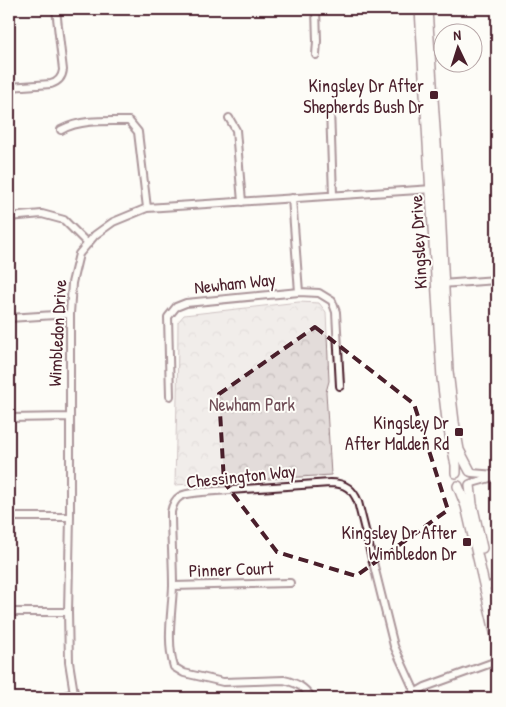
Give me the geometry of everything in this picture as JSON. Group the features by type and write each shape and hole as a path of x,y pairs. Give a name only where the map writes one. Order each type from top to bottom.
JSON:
{"main road":[{"name":"Kingsley Drive","path":"420,9 436,189"},
{"name":"Kingsley Drive","path":"427,9 440,284 442,378 456,474"},
{"name":"Kingsley Drive","path":"440,284 454,422 459,450 471,478 472,507 497,614"},
{"path":"464,469 471,478 463,488 455,482 456,474 464,469"},
{"name":"Kingsley Drive","path":"458,486 491,585 497,640"}],"street":[{"path":"9,87 51,84 61,77 62,62 56,9"},
{"path":"316,9 316,55"},
{"path":"330,109 333,195"},
{"path":"229,118 236,130 242,202"},
{"path":"61,130 66,127 98,121 129,121 138,132 147,208"},
{"name":"Wimbledon Drive","path":"76,696 69,662 69,417 70,314 72,283 79,254 95,235 113,222 147,208 436,189"},
{"name":"Newham Way","path":"292,198 299,292"},
{"path":"9,218 42,214 64,220 88,244"},
{"path":"440,284 497,280"},
{"name":"Newham Way","path":"170,396 168,317 176,307 186,303 299,292 319,293 332,301 336,312 340,386"},
{"path":"9,318 70,314"},
{"path":"9,418 69,417"},
{"path":"471,478 497,476"},
{"name":"Chessington Way","path":"312,698 303,687 293,682 284,680 243,683 223,682 184,673 174,667 171,634 173,586 171,512 175,500 181,496 202,492 330,483 341,484 352,490 358,502 394,646 416,692"},
{"path":"9,517 70,517"},
{"name":"Pinner Court","path":"173,586 290,583"},
{"path":"9,612 68,612"},
{"path":"406,698 463,672 497,661"},
{"path":"57,698 76,696"}],"highlighted area":[{"path":"315,327 414,404 448,510 356,576 277,552 224,482 219,394"}],"green space":[{"name":"Newham Park","path":"299,302 319,303 326,312 329,381 326,392 331,475 175,485 178,322 184,315"}],"place":[{"name":"Kingsley Dr After Shepherds Bush Dr","path":"434,95"},
{"name":"Kingsley Dr After Malden Rd","path":"459,432"},
{"name":"Kingsley Dr After Wimbledon Dr","path":"467,542"}]}
